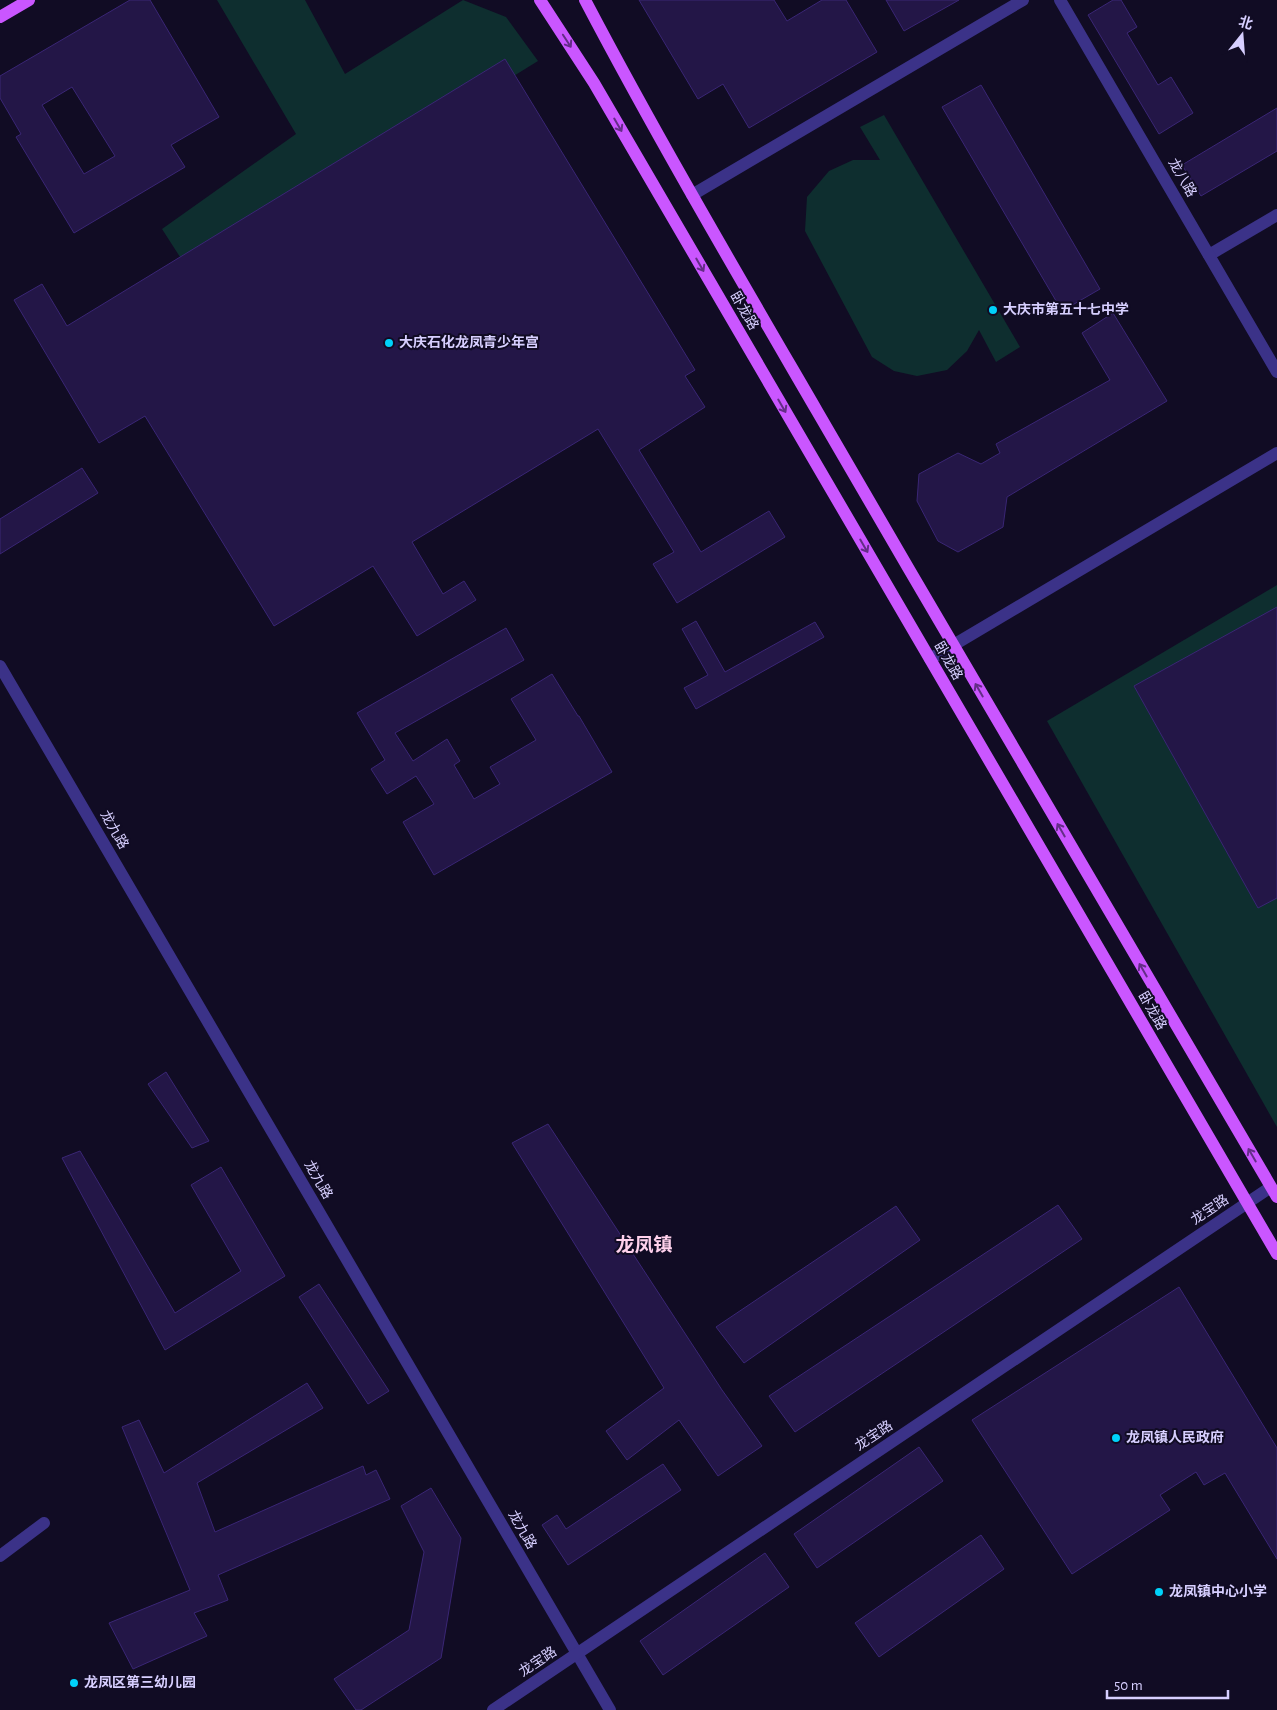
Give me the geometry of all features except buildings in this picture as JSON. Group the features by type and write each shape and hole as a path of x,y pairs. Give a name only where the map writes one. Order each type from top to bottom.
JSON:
{"main road":[{"path":"0,17 29,0"},
{"name":"卧龙路","path":"540,0 594,83 1277,1254"},
{"name":"卧龙路","path":"585,0 618,64 692,195 953,646 1274,1192"}],"street":[{"path":"692,195 1024,0"},
{"name":"龙八路","path":"1060,0 1277,372"},
{"path":"1209,255 1277,215"},
{"path":"930,659 1277,453"},
{"name":"龙九路","path":"0,666 610,1710"},
{"name":"龙宝路","path":"493,1710 1247,1203 1274,1192"},
{"path":"0,1556 44,1523"}],"green space":[{"path":"217,0 305,0 345,74 463,0 506,17 538,61 191,274 162,229 296,134"},
{"path":"884,115 1020,347 996,362 979,330 967,351 947,370 917,376 894,371 872,357 805,231 807,197 829,171 853,160 880,160 860,127"},
{"path":"1277,585 1277,1127 1047,721"}],"place":[{"name":"大庆市第五十七中学","path":"993,310"},
{"name":"大庆石化龙凤青少年宫","path":"389,343"},
{"name":"龙凤镇人民政府","path":"1116,1438"},
{"name":"龙凤镇中心小学","path":"1159,1592"},
{"name":"龙凤区第三幼儿园","path":"74,1683"}],"district":[{"name":"龙凤镇","path":"644,1245"}]}
